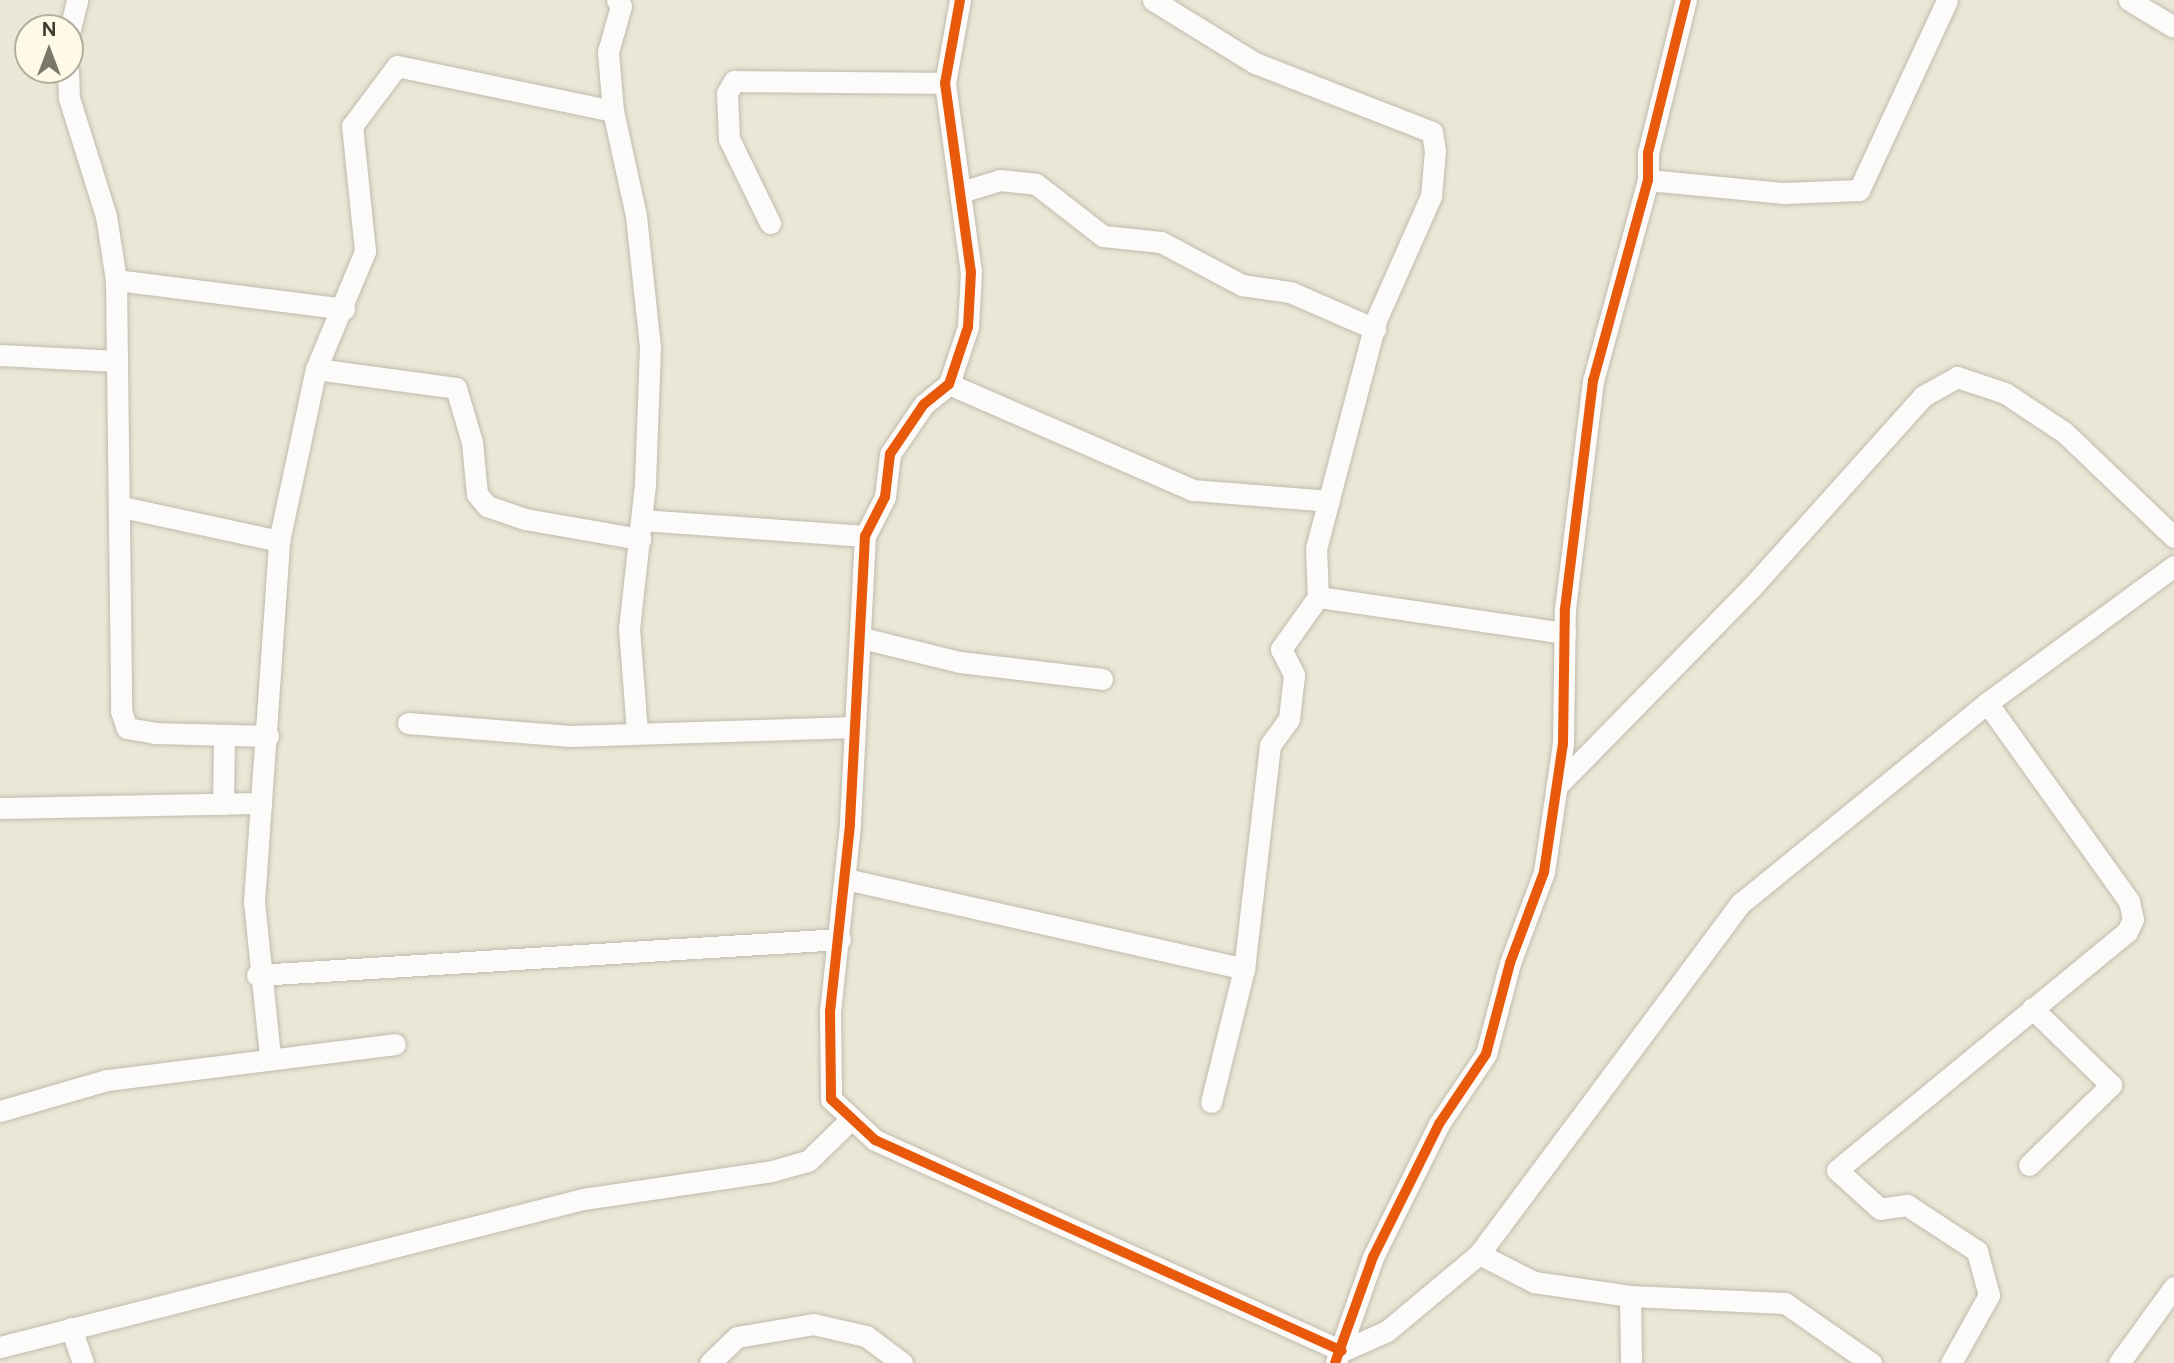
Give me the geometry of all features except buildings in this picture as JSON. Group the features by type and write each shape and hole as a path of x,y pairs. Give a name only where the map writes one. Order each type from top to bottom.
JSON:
{"street":[{"path":"617,0 621,6 608,52 613,111 636,216 650,347 641,529 629,628 637,733"},
{"path":"960,0 945,83 971,272 968,327 949,384 924,404 890,454 885,497 865,536 862,638 846,879 829,1074 831,1099 849,1121 875,1140 1339,1357"},
{"path":"1153,0 1255,63 1432,132 1431,196 1375,329 1316,548 1318,597 1281,649 1294,675 1289,719 1270,745 1244,969 1211,1102"},
{"path":"1339,1357 1373,1257 1439,1124 1486,1054 1544,872 1557,786 1565,633 1593,381 1648,180 1648,153 1686,0"},
{"path":"1648,180 1784,193 1859,190 1947,0"},
{"path":"2129,0 2174,27"},
{"path":"270,1056 257,975 255,839 268,736 279,541 316,369 344,309 365,251 352,126 397,66 613,111"},
{"path":"770,223 729,139 726,93 734,81 945,83"},
{"path":"68,84 69,98 106,215 116,280 115,361 122,507 127,728 224,740 268,736"},
{"path":"961,192 1000,180 1035,184 1104,236 1161,242 1242,285 1290,292 1375,329"},
{"path":"116,280 344,309"},
{"path":"0,355 115,361"},
{"path":"316,369 456,388 472,442 475,487 487,506 641,529 865,536"},
{"path":"1557,786 1751,588 1923,396 1957,377 2005,393 2064,432 2174,537"},
{"path":"949,384 1193,489 1329,501"},
{"path":"122,507 279,541"},
{"path":"1339,1357 1387,1331 1479,1254 1741,903 1987,703 2173,570"},
{"path":"1318,597 1565,633"},
{"path":"862,638 961,662 1102,680"},
{"path":"1951,1363 1989,1295 1977,1251 1907,1205 1880,1209 1837,1170 2127,932 2133,919 2129,901 1987,703"},
{"path":"408,723 570,736 855,727"},
{"path":"223,804 224,740"},
{"path":"0,808 261,803"},
{"path":"846,879 1244,969"},
{"path":"257,975 840,939"},
{"path":"2029,1165 2111,1085 2032,1008"},
{"path":"0,1111 107,1080 270,1056 395,1044"},
{"path":"0,1347 583,1199 784,1168 808,1161 849,1121"},
{"path":"1479,1254 1534,1282 1630,1296 1785,1303 1871,1363"},
{"path":"2119,1363 2174,1286"},
{"path":"1630,1296 1632,1363"},
{"path":"710,1363 737,1337 813,1324 866,1336 902,1363"},
{"path":"71,1328 83,1363"}],"cycle path":[{"path":"960,0 945,83 971,272 968,327 949,384 924,404 890,454 885,497 865,536 850,825 830,1011 831,1099 875,1140 1342,1351"},
{"path":"1335,1363 1373,1257 1439,1124 1486,1054 1510,963 1544,872 1563,744 1565,609 1593,381 1648,180 1648,153 1686,0"}]}
